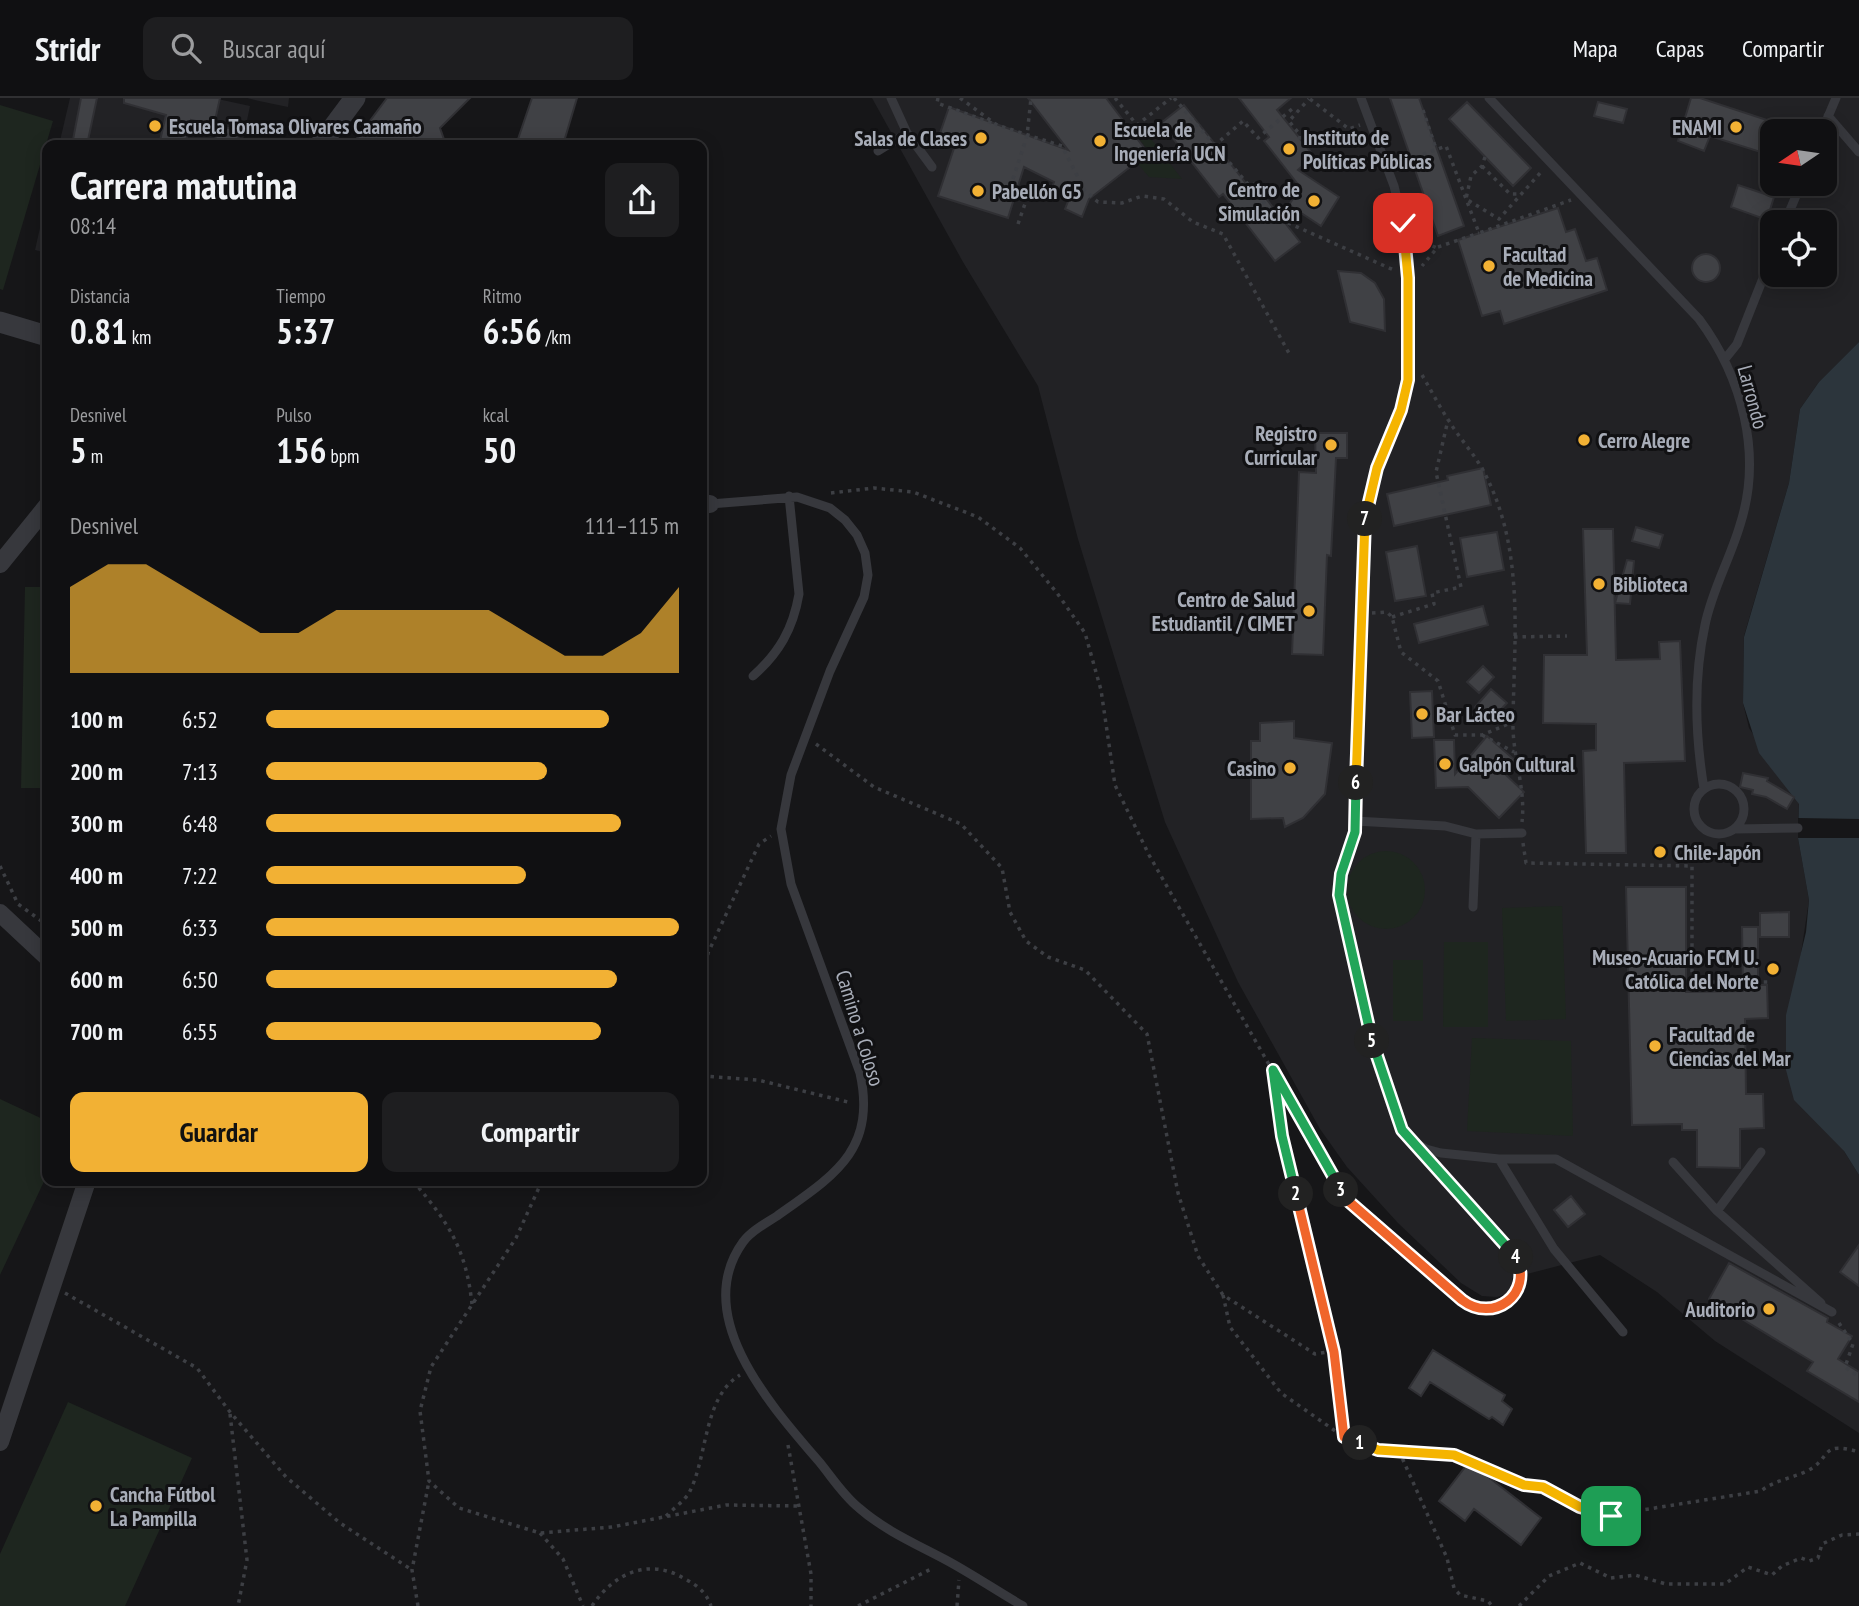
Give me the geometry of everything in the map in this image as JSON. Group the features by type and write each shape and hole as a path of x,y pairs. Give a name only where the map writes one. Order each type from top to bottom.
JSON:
{"street":[{"path":"324,140 355,98"},
{"path":"0,322 42,335"},
{"path":"0,564 42,512"},
{"path":"0,913 42,952"},
{"path":"0,1442 85,1186"}],"lane":[{"path":"891,98 908,133 932,167"},
{"path":"1361,98 1388,168 1403,223 1408,278 1409,350 1406,394 1377,468 1368,502 1360,614 1355,821 1353,844 1341,874 1340,905 1373,1042 1397,1121 1419,1146 1433,1152 1499,1159 1556,1159 1605,1189 1832,1312"},
{"name":"Larrondo","path":"1489,98 1699,319 1725,359 1745,419 1749,461 1741,523 1712,599 1701,650 1696,704 1704,789"},
{"path":"1827,119 1836,98"},
{"path":"1828,116 1859,152"},
{"path":"878,151 908,133"},
{"path":"1725,359 1737,344 1760,286"},
{"path":"753,676 779,649 796,609 799,594 793,496"},
{"name":"Camino a Coloso","path":"707,504 793,496 830,508 858,535 868,563 864,597 786,792 781,829 791,884 860,1073 865,1106 859,1136 840,1169 746,1238 733,1261 727,1286 727,1316 735,1344 786,1426 859,1509 1023,1606"},
{"path":"1735,829 1741,822 1744,809 1737,792 1721,784 1704,789 1694,807 1700,826 1716,835 1735,829 1798,828"},
{"path":"1355,821 1445,826 1475,834 1522,833"},
{"path":"1474,907 1475,834"},
{"path":"1717,1211 1761,1152"},
{"path":"1499,1159 1554,1249 1623,1332"},
{"path":"1673,1162 1717,1211 1832,1312"}],"path":[{"path":"938,98 937,103 1062,146 1073,162 1085,191 1098,202 1122,203 1142,196 1164,199 1193,222 1223,234 1290,355"},
{"path":"960,98 997,125"},
{"path":"1018,224 1028,195 1010,188 1027,136 1031,98"},
{"path":"1115,98 1137,125 1172,98 1277,218 1408,278"},
{"path":"1298,137 1304,140 1289,121 1310,98 1349,129 1370,121"},
{"path":"1214,146 1243,121 1258,138 1292,109 1295,113"},
{"path":"1423,110 1436,149"},
{"path":"1388,168 1446,146 1479,233"},
{"path":"1466,199 1471,176 1482,166 1485,157"},
{"path":"1482,166 1510,194 1519,194"},
{"path":"1490,229 1546,167"},
{"path":"1437,247 1582,197"},
{"path":"1466,199 1499,219"},
{"path":"1409,350 1448,420 1485,474 1509,543 1516,577 1514,752 1518,760 1524,802 1522,833 1526,863 1692,866 1692,982 1769,982"},
{"path":"1392,617 1434,604 1432,593 1461,587 1436,472 1448,420"},
{"path":"793,496 874,488 913,492 978,517 1020,548 1085,633 1101,690 1115,785 1150,855 1346,1199 1469,1305 1485,1310 1502,1306 1519,1286 1521,1268 1518,1259 1419,1146"},
{"path":"1360,614 1387,612 1392,617 1401,652 1438,681 1455,735 1482,735 1513,722"},
{"path":"1514,637 1567,636"},
{"path":"1482,735 1514,752"},
{"path":"806,737 874,787 961,824 1002,868 1010,912 1026,941 1048,957 1085,970 1147,1034 1178,1194 1198,1256 1223,1295 1230,1327 1281,1393 1344,1437 1378,1450 1454,1455 1524,1485 1543,1487 1580,1507 1611,1516 1760,1491 1773,1481 1809,1470 1826,1451 1843,1447 1859,1452"},
{"path":"707,960 759,844 781,829"},
{"path":"0,866 18,904 42,921"},
{"path":"1273,1070 1282,1136 1334,1352 1344,1437"},
{"path":"707,1076 758,1080 865,1106"},
{"path":"417,1186 457,1241 465,1257 472,1307"},
{"path":"418,1606 412,1570 429,1481 420,1411 431,1367 516,1238 539,1186"},
{"path":"51,1285 197,1368 286,1478 340,1523 412,1570"},
{"path":"1223,1295 1315,1354 1334,1352"},
{"path":"1832,1312 1853,1344 1845,1367 1859,1377"},
{"path":"665,1517 689,1494 716,1407 728,1382 751,1369"},
{"path":"230,1412 247,1560 238,1606"},
{"path":"786,1426 811,1574 811,1606"},
{"path":"1399,1451 1447,1558 1454,1588 1460,1595 1478,1598 1492,1606"},
{"path":"429,1481 459,1508 540,1533 612,1527 726,1505 798,1506"},
{"path":"540,1533 563,1559 583,1606"},
{"path":"1519,1606 1549,1576 1580,1563 1611,1578 1634,1575 1666,1584 1725,1584 1748,1567 1772,1575 1782,1566 1801,1558 1810,1561 1818,1558 1822,1544 1842,1535 1859,1534"},
{"path":"858,1606 948,1561"},
{"path":"592,1606 604,1589 625,1574 657,1567 675,1572 695,1584 706,1594 711,1606"},
{"path":"957,1606 960,1569"}],"shaded area":[{"name":"Escuela Tomasa Olivares Caamaño","path":"70,98 213,98 250,106 243,140 60,140"},
{"path":"247,98 289,98 288,107"},
{"path":"872,98 1859,98 1859,342 1819,382 1800,409 1789,483 1744,636 1743,703 1749,728 1799,803 1798,838 1809,900 1799,967 1844,1151 1859,1175 1859,1433 1715,1341 1657,1292 1600,1255 1512,1278 1512,1290 1506,1294 1497,1297 1482,1296 1461,1283 1398,1223 1347,1167 1320,1129 1238,982 1165,822 1078,539 1038,386 963,262"},
{"path":"0,105 53,121 47,140 42,140 42,158 3,290 0,289"},
{"path":"1145,127 1150,133 1148,135 1182,179 1149,177 1138,164 1151,154 1136,135"},
{"path":"42,219 42,252 35,250"},
{"path":"1859,342 1859,1175 1844,1151 1794,1100 1786,1070 1786,1015 1806,932 1809,900 1798,838 1799,804 1759,753 1743,703 1744,637 1789,483 1800,409 1819,382"},
{"path":"25,587 42,587 42,788 21,788"},
{"path":"1386,851 1401,854 1413,863 1422,875 1425,890 1422,905 1413,917 1401,926 1386,929 1371,926 1359,917 1350,905 1347,890 1350,875 1359,863 1371,854"},
{"path":"1562,906 1566,1019 1506,1021 1502,908"},
{"path":"1444,942 1488,942 1488,1027 1443,1027"},
{"path":"1393,960 1423,960 1423,1021 1393,1021"},
{"path":"1472,1038 1571,1041 1573,1136 1467,1131"},
{"path":"0,1099 42,1119 42,1186 0,1275"},
{"name":"Cancha Fútbol La Pampilla","path":"68,1402 192,1458 125,1606 0,1606 0,1554"}],"pier":[{"path":"1798,818 1859,819 1859,838 1798,838"}],"building":[{"path":"81,98 97,98 88,140 73,140"},
{"path":"124,98 220,98 214,125 191,120 186,140 160,140 166,115 124,103"},
{"path":"387,98 470,98 440,128 444,140 356,140"},
{"path":"532,98 577,98 564,140 518,140"},
{"path":"1028,98 1106,98 1148,153 1089,199 1082,217 1065,209 1069,199 1051,190 1054,182 1024,167 1008,218 938,196 954,148 937,142 949,107 1068,150"},
{"path":"1239,98 1291,98 1277,110 1314,156 1298,170 1339,197 1321,226 1289,205 1300,187 1264,141 1269,137"},
{"path":"1390,98 1419,98 1464,226 1438,236"},
{"name":"ENAMI","path":"1691,98 1700,98 1764,119 1760,119 1760,152 1710,136 1704,151 1678,141"},
{"path":"1467,102 1531,168 1513,186 1449,119"},
{"path":"1598,102 1627,109 1623,123 1594,116"},
{"path":"1184,105 1249,187 1254,183 1300,242 1275,261 1223,194 1219,197 1161,123"},
{"path":"218,126 240,130 238,140 215,140"},
{"path":"1738,185 1760,192 1760,196 1774,197 1770,210 1760,210 1760,217 1731,207"},
{"name":"Facultad de Medicina","path":"1558,208 1566,232 1575,229 1586,261 1597,258 1607,290 1504,324 1500,311 1482,316 1458,240"},
{"path":"1706,254 1716,258 1720,268 1716,278 1706,282 1696,278 1692,268 1696,258"},
{"path":"1338,271 1361,273 1375,283 1384,299 1385,331 1350,322"},
{"path":"1315,433 1347,433 1347,458 1336,458 1331,556 1327,555 1323,655 1292,654 1299,472 1316,473"},
{"path":"1483,468 1491,505 1394,526 1387,494 1448,480 1447,476"},
{"path":"1636,527 1663,535 1659,548 1632,541"},
{"path":"1583,529 1613,529 1616,660 1660,659 1659,642 1680,641 1685,761 1624,763 1626,853 1586,853 1583,751 1596,750 1596,724 1543,723 1544,655 1587,655"},
{"path":"1497,532 1504,570 1467,577 1460,538"},
{"path":"1417,546 1426,596 1395,601 1386,552"},
{"path":"1627,560 1634,561 1630,604 1615,603"},
{"path":"1483,606 1488,625 1419,643 1414,624"},
{"path":"1483,666 1494,677 1479,693 1467,682"},
{"path":"1491,689 1507,703 1490,721 1475,707"},
{"name":"Bar Lácteo","path":"1432,691 1434,737 1412,738 1410,692"},
{"name":"Casino","path":"1294,721 1294,738 1332,743 1325,794 1303,818 1285,827 1283,818 1251,819 1251,741 1260,741 1260,723"},
{"path":"1487,736 1517,762 1506,775 1524,792 1499,818 1468,787 1436,788 1434,740 1454,740 1455,774"},
{"path":"1743,773 1768,778 1767,781 1794,797 1787,809 1766,797 1752,794 1753,790 1740,787"},
{"path":"1626,887 1686,887 1686,992 1743,991 1742,927 1758,927 1758,985 1767,985 1768,1018 1745,1019 1746,1094 1763,1094 1764,1128 1740,1129 1740,1168 1697,1167 1697,1130 1682,1130 1682,1124 1632,1125"},
{"path":"1789,912 1789,937 1760,937 1760,913"},
{"path":"1571,1196 1585,1214 1568,1227 1554,1210"},
{"path":"1859,1245 1859,1286 1840,1272"},
{"name":"Auditorio","path":"1729,1263 1828,1318 1827,1322 1852,1336 1838,1359 1859,1372 1859,1402 1807,1371 1813,1362 1709,1299"},
{"path":"1433,1350 1505,1395 1502,1401 1512,1409 1503,1425 1430,1382 1421,1396 1409,1388"},
{"path":"1469,1462 1541,1518 1521,1545 1474,1509 1465,1521 1439,1501"}],"place":[{"name":"Escuela Tomasa Olivares Caamaño","path":"155,126"},
{"name":"ENAMI","path":"1736,127"},
{"name":"Salas de Clases","path":"981,138"},
{"name":"Escuela de Ingeniería UCN","path":"1100,141"},
{"name":"Instituto de Políticas Públicas","path":"1289,149"},
{"name":"Pabellón G5","path":"978,191"},
{"name":"Centro de Simulación","path":"1314,201"},
{"name":"Facultad de Medicina","path":"1489,266"},
{"name":"Cerro Alegre","path":"1584,440"},
{"name":"Registro Curricular","path":"1331,445"},
{"name":"Biblioteca","path":"1599,584"},
{"name":"Centro de Salud Estudiantil / CIMET","path":"1309,611"},
{"name":"Bar Lácteo","path":"1422,714"},
{"name":"Galpón Cultural","path":"1445,764"},
{"name":"Casino","path":"1290,768"},
{"name":"Chile-Japón","path":"1660,852"},
{"name":"Museo-Acuario FCM U. Católica del Norte","path":"1773,969"},
{"name":"Facultad de Ciencias del Mar","path":"1655,1046"},
{"name":"Auditorio","path":"1769,1309"},
{"name":"Cancha Fútbol La Pampilla","path":"96,1506"}],"route":[{"path":"1403,223 1408,278 1408,380 1401,410 1377,468 1364,522 1355,832 1341,874 1340,905 1373,1042 1397,1121 1402,1130 1518,1259 1521,1277 1515,1294 1502,1306 1494,1309 1477,1309 1469,1305 1346,1199 1273,1070 1282,1136 1334,1352 1344,1437 1378,1450 1454,1455 1524,1485 1543,1487 1580,1507 1611,1516"}]}
